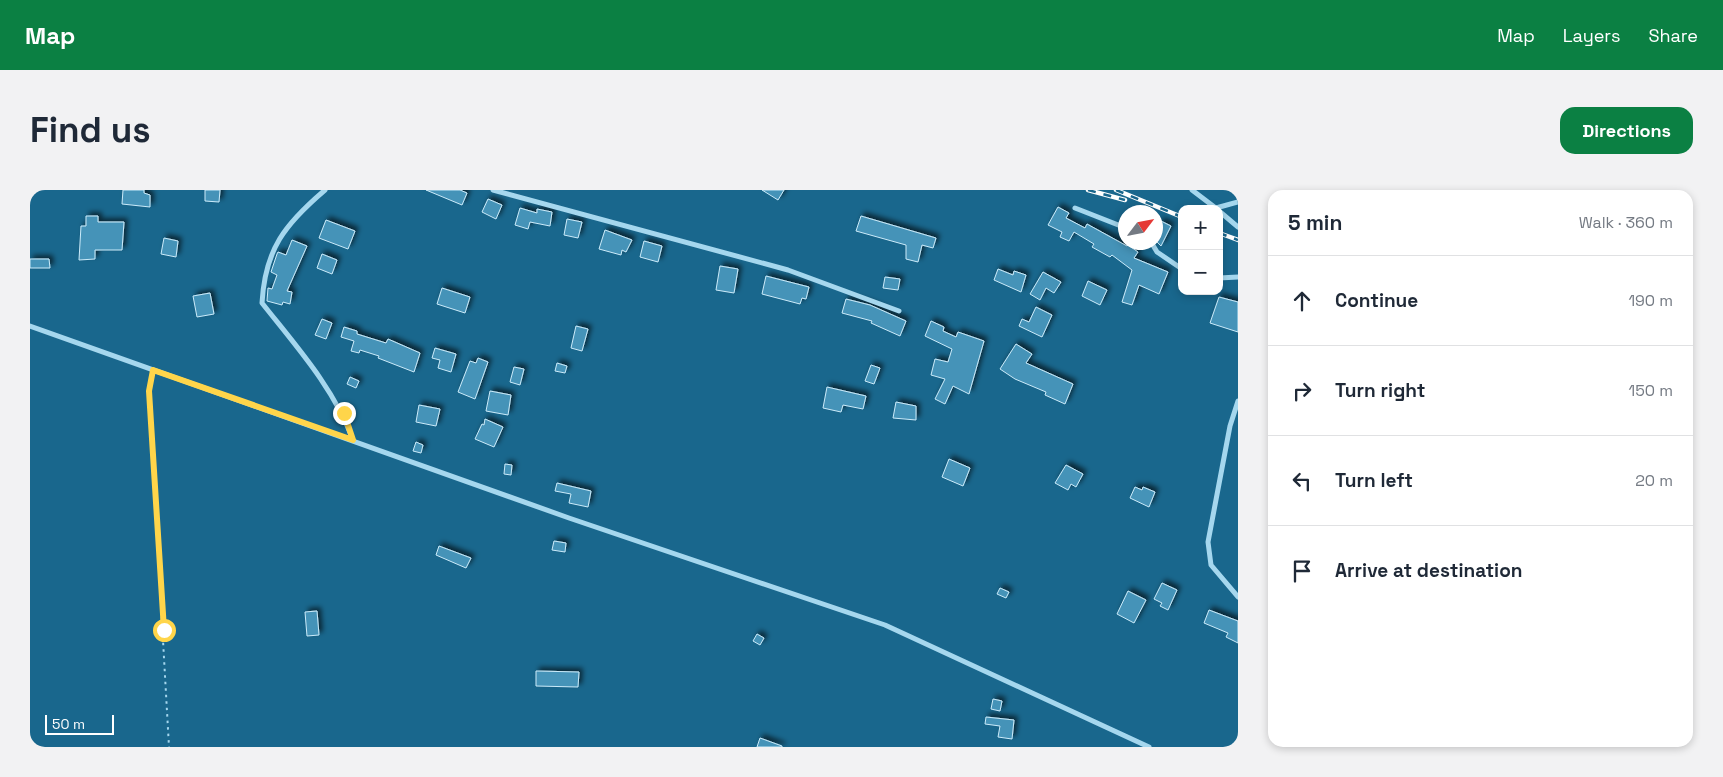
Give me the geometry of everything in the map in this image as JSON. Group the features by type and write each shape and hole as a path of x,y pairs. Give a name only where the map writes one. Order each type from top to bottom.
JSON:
{"street":[{"path":"324,190 297,214 277,242 264,276 262,303 333,395 344,413 353,440"},
{"path":"493,190 788,270 899,311"},
{"path":"1192,190 1213,205"},
{"path":"1223,207 1238,202"},
{"path":"1075,208 1118,225"},
{"path":"1223,214 1238,227"},
{"path":"1156,250 1178,266"},
{"path":"1223,278 1238,277"},
{"path":"30,326 579,522 885,625 1149,747"},
{"path":"1238,401 1230,426 1208,542 1211,565 1238,597"}],"path":[{"path":"153,370 149,391 169,747"}],"building":[{"path":"123,190 144,190 144,193 150,195 150,207 122,204"},
{"path":"205,190 220,190 219,202 205,201"},
{"path":"426,190 460,190 467,193 462,205"},
{"path":"762,190 784,190 778,200"},
{"path":"488,199 502,205 496,219 482,212"},
{"path":"1058,207 1069,213 1066,218 1085,228 1087,224 1118,241 1118,250 1135,250 1138,252 1134,258 1168,272 1159,294 1139,285 1132,305 1122,302 1132,270 1112,255 1110,257 1092,247 1094,244 1074,232 1069,241 1060,237 1062,232 1048,225"},
{"path":"520,208 537,213 537,209 552,212 550,226 530,222 528,229 515,225"},
{"path":"86,216 98,216 98,222 124,222 122,250 95,250 95,259 79,260 81,226 86,226"},
{"path":"861,216 936,238 933,248 922,245 918,262 906,259 906,245 856,231"},
{"path":"567,219 582,222 578,238 564,235"},
{"path":"326,220 355,231 348,249 319,238"},
{"path":"1163,222 1171,226 1163,242"},
{"path":"605,230 632,240 626,252 622,250 621,255 599,249"},
{"path":"164,238 178,241 176,257 161,254"},
{"path":"292,240 307,246 287,291 292,292 290,304 283,302 282,305 267,301 268,288 272,289 277,275 271,272 277,254 278,252 286,255"},
{"path":"644,241 662,246 658,262 640,257"},
{"path":"322,254 337,260 332,274 317,268"},
{"path":"30,259 49,259 50,268 30,268"},
{"path":"720,266 738,269 734,293 716,290"},
{"path":"998,269 1013,275 1014,271 1026,275 1021,292 994,280"},
{"path":"1043,272 1061,282 1054,293 1046,288 1040,300 1030,294"},
{"path":"766,276 809,287 806,299 802,298 800,304 762,294"},
{"path":"885,277 900,279 898,290 883,288"},
{"path":"1088,281 1107,290 1100,305 1082,296"},
{"path":"442,288 470,297 465,313 437,304"},
{"path":"210,293 214,314 197,317 193,296"},
{"path":"1219,297 1238,302 1238,332 1210,323"},
{"path":"846,299 870,305 906,321 900,336 871,323 872,321 842,313"},
{"path":"1036,307 1052,315 1042,337 1019,326 1022,319 1029,322"},
{"path":"322,319 332,323 326,339 315,335"},
{"path":"931,321 944,327 943,331 956,337 958,332 984,341 969,394 953,386 945,404 935,399 945,379 931,375 935,359 948,362 952,349 925,336"},
{"path":"576,326 588,329 582,351 571,348"},
{"path":"344,327 357,331 357,334 386,343 388,339 420,353 414,372 378,358 379,356 360,350 359,353 351,351 354,341 341,337"},
{"path":"1016,344 1032,354 1026,363 1073,384 1065,404 1045,395 1046,392 1015,379 1000,369"},
{"path":"435,348 456,354 451,372 438,368 440,360 432,358"},
{"path":"478,358 488,362 475,399 458,392 470,361 476,363"},
{"path":"557,363 567,366 565,373 555,371"},
{"path":"871,365 880,368 874,384 865,381"},
{"path":"514,367 524,369 520,385 510,382"},
{"path":"350,377 359,381 356,388 347,384"},
{"path":"827,387 866,396 863,409 843,405 841,412 823,408"},
{"path":"490,391 511,395 508,415 486,411"},
{"path":"896,402 916,406 916,420 893,418"},
{"path":"419,405 440,409 436,426 416,422"},
{"path":"485,419 503,427 494,447 475,439 482,424 484,425"},
{"path":"416,442 423,445 421,453 413,451"},
{"path":"949,459 970,468 963,486 942,477"},
{"path":"505,464 512,465 511,475 504,474"},
{"path":"1066,465 1083,474 1076,487 1071,484 1068,490 1055,483"},
{"path":"557,483 591,491 588,507 569,503 571,494 555,491"},
{"path":"1135,487 1142,490 1143,487 1155,492 1149,507 1130,498"},
{"path":"554,541 566,543 565,552 552,550"},
{"path":"439,546 471,558 466,568 436,555"},
{"path":"1162,583 1177,590 1168,610 1160,606 1162,603 1154,599"},
{"path":"1000,588 1009,592 1006,598 997,594"},
{"path":"1128,591 1146,600 1134,623 1117,614"},
{"path":"1209,610 1238,621 1238,643 1226,637 1228,633 1204,623"},
{"path":"317,611 319,635 307,636 305,612"},
{"path":"757,634 764,638 760,645 753,641"},
{"path":"536,671 579,672 578,687 536,686"},
{"path":"993,699 1002,701 1000,711 991,709"},
{"path":"986,717 1014,720 1012,739 998,737 1000,726 985,724"},
{"path":"760,738 782,746 782,747 757,747"}],"railway":[{"path":"1088,190 1125,200"},
{"path":"1116,190 1178,215"},
{"path":"1223,234 1238,240"}],"route":[{"path":"164,630 149,391 153,370 353,440 344,413"}]}
